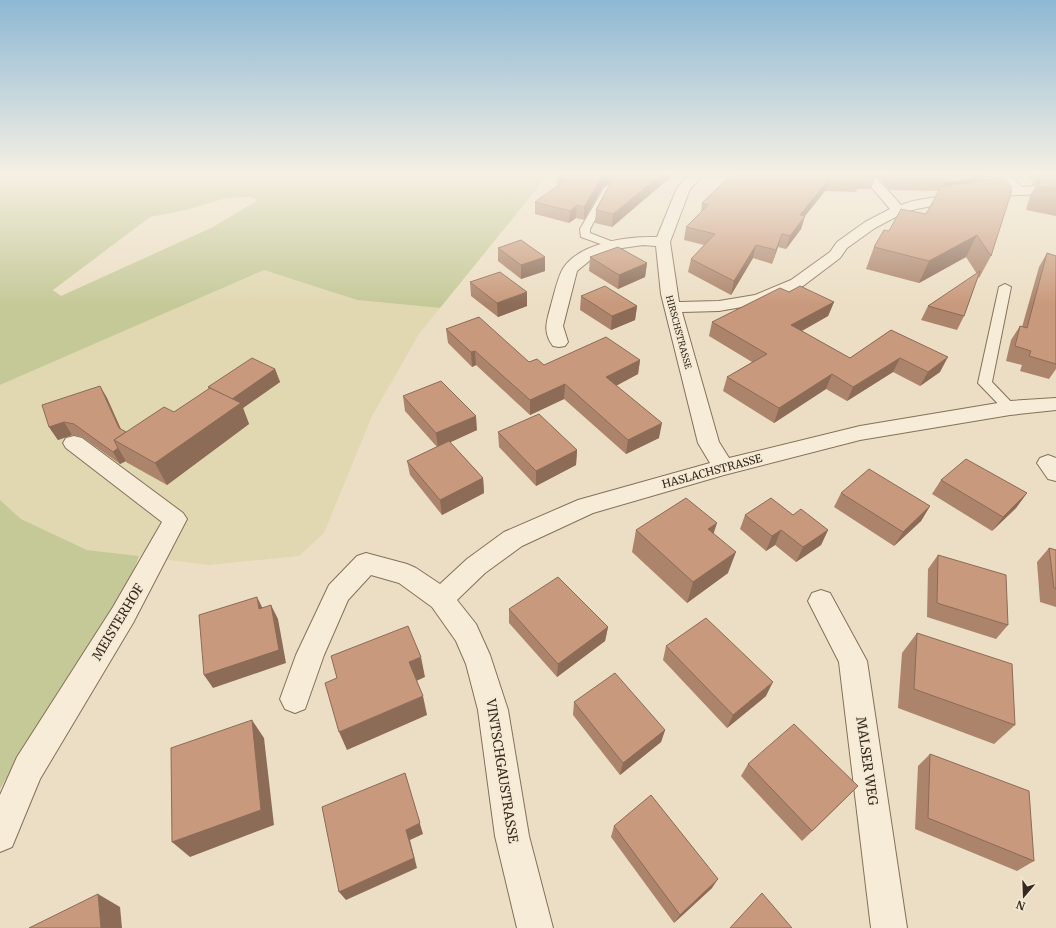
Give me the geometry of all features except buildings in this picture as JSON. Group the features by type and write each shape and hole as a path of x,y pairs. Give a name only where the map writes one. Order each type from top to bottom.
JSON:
{"street":[{"name":"HIRSCHSTRASSE","path":"672,218 663,242 669,294 709,443 724,467"},
{"path":"673,307 719,306 759,299 797,283 835,255 842,245 884,218"},
{"path":"559,342 554,326 570,269 588,254 612,245 643,241 663,242"},
{"name":"HASLACHSTRASSE","path":"441,599 476,566 513,539 586,506 724,467 860,433 1010,408 1056,404"},
{"name":"MEISTERHOF","path":"0,835 28,768 123,615 175,519 74,443"},
{"name":"VINTSCHGAUSTRASSE","path":"295,699 310,655 338,593 366,563 407,575 441,599 466,633 480,664 494,710 512,836 535,928"},
{"name":"MALSER WEG","path":"821,601 853,661 889,928"}],"lane":[{"path":"591,218 585,229 585,235 612,245"},
{"path":"1005,287 985,383 1010,408"}],"shaded area":[{"path":"264,270 357,300 440,308 419,334 372,416 324,533 299,556 209,565 87,550 21,519 0,500 0,385"}],"green space":[{"path":"0,218 148,218 53,290 61,296 213,227 227,218 513,218 440,308 357,300 264,270 0,385"},
{"path":"0,500 21,519 87,550 139,556 115,621 38,725 0,789"}]}
